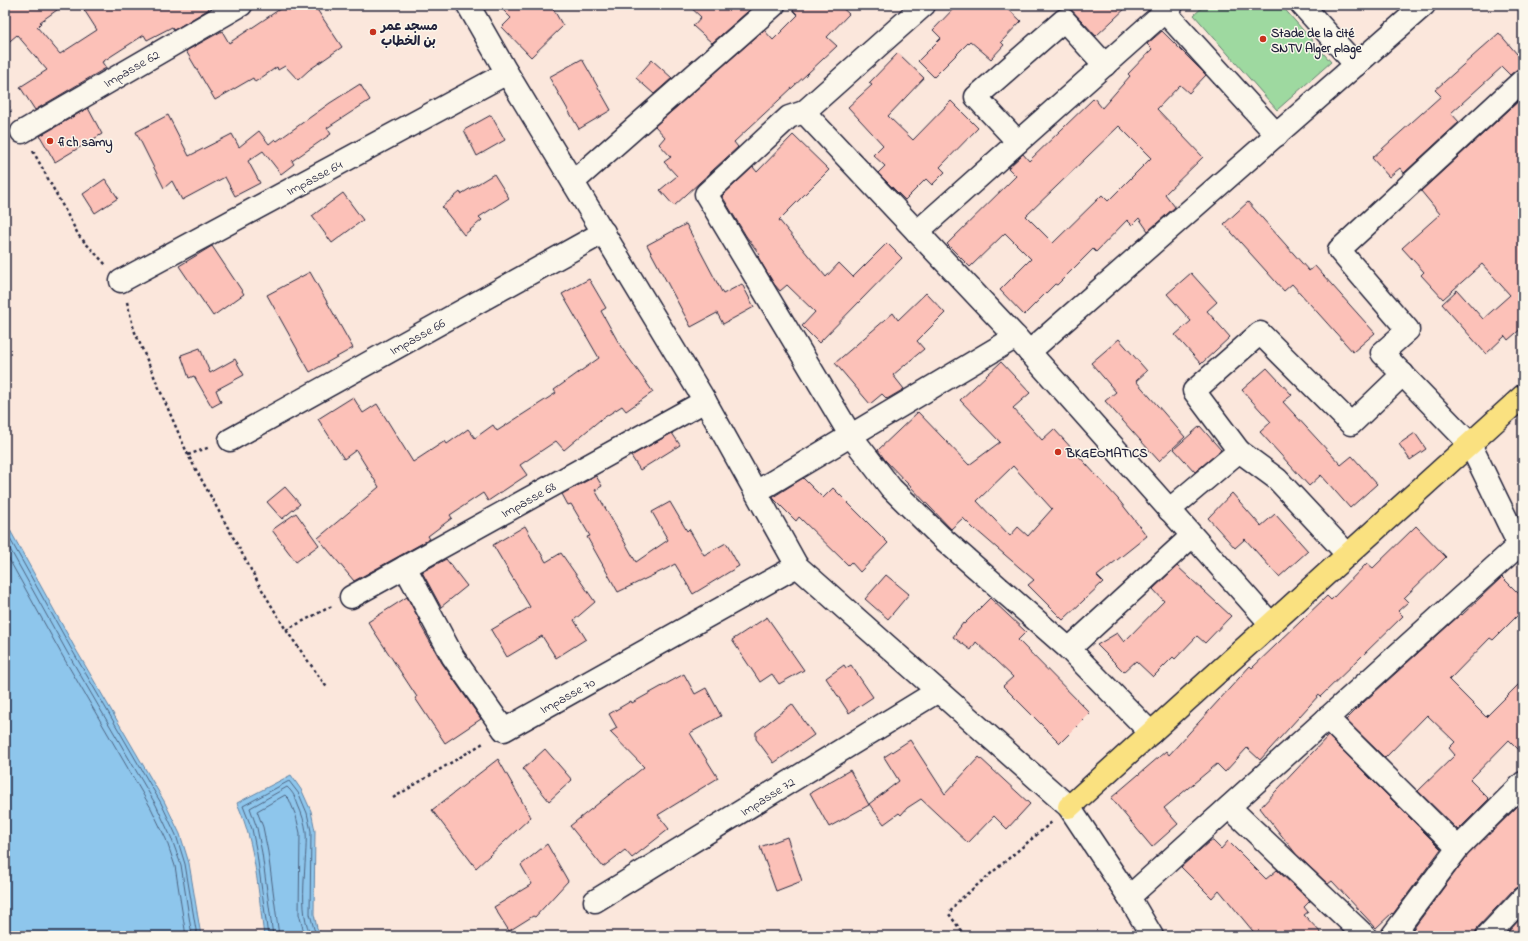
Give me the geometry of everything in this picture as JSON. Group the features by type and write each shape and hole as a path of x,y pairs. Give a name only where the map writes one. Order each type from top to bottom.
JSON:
{"main road":[{"path":"1069,807 1523,396"}],"street":[{"name":"Impasse 62","path":"22,132 241,5"},
{"path":"468,5 507,73 705,401 797,566 1069,807 1129,897 1152,936"},
{"path":"573,182 774,5"},
{"path":"924,5 804,112 789,117 706,194 851,436 891,488 941,536 1069,648 1151,733"},
{"path":"1302,5 1356,65"},
{"path":"756,492 851,436 1022,345 1276,135 1424,5"},
{"path":"917,232 1169,8 1276,135"},
{"path":"1018,142 976,97 1064,20 1105,65"},
{"name":"Impasse 64","path":"121,281 507,73"},
{"path":"1129,897 1327,718 1521,547 1470,444 1382,353 1408,330 1339,250 1523,80"},
{"path":"804,112 1022,345 1271,624"},
{"name":"Impasse 66","path":"230,440 604,232"},
{"path":"1348,555 1277,479 1239,451 1194,391 1260,333 1351,424 1403,374"},
{"name":"Impasse 68","path":"351,597 705,401"},
{"path":"1169,510 1239,451"},
{"path":"1069,648 1192,536"},
{"name":"Impasse 70","path":"504,730 797,566"},
{"path":"405,567 453,658 504,730"},
{"name":"Impasse 72","path":"595,902 938,691"},
{"path":"1327,718 1458,848"},
{"path":"1392,936 1458,848 1523,783"},
{"path":"1229,807 1364,936"},
{"path":"1487,936 1523,898"}],"path":[{"path":"5,100 79,236 121,281 134,330 188,455 261,588 286,630 328,689"},
{"path":"286,630 351,597"},
{"path":"393,798 504,730"},
{"path":"966,936 949,914 956,903 1069,807"}],"green space":[{"name":"Stade de la cité SNTV Alger plage","path":"1205,5 1281,5 1331,62 1277,110 1194,15"}],"water":[{"path":"5,521 75,648 164,801 180,834 189,863 201,936 5,936"},
{"path":"291,775 302,791 311,811 315,831 314,914 317,928 323,936 264,936 258,885 252,852 237,803"}],"building":[{"path":"5,5 64,5 40,22 41,23 37,27 60,54 97,30 81,5 207,5 209,9 174,30 172,27 147,40 144,35 102,62 106,68 35,110 20,87 47,70 17,35 5,45"},
{"path":"286,5 314,5 342,47 309,70 298,80 285,66 278,70 277,67 255,82 253,78 215,100 186,51 222,31 229,43"},
{"path":"498,5 551,5 563,26 531,57 502,27 511,18"},
{"path":"688,5 755,5 712,43 693,26 701,17"},
{"path":"788,5 839,5 849,14 827,37 837,46 734,142 738,147 674,206 660,190 677,176 664,162 671,157 659,144 665,137 655,126 764,30 773,40 798,15"},
{"path":"957,5 1004,5 1021,21 1001,42 1004,45 991,59 970,41 934,77 918,61 941,38 933,30"},
{"path":"1067,5 1129,5 1096,36"},
{"path":"1162,31 1206,75 1189,93 1180,85 1157,109 1203,157 1165,194 1175,207 1148,231 1139,218 1132,225 1127,220 1096,252 1093,249 1024,315 1000,290 1031,259 1005,233 970,267 947,244 1016,176 1008,168 1023,154 1029,161 1094,98 1102,108 1130,76 1128,74 1152,49 1147,44","holes":["1119,126 1151,158 1108,201 1102,195 1053,243 1026,216"]},
{"path":"1499,33 1523,61 1523,68 1510,75 1502,67 1451,113 1459,122 1404,173 1400,168 1389,177 1372,158 1441,96 1435,90"},
{"path":"898,53 924,78 888,116 913,140 951,101 978,128 940,167 945,172 932,185 926,179 905,200 878,173 885,166 873,155 883,145 848,107 872,85 869,83"},
{"path":"582,59 611,110 579,129 549,77"},
{"path":"652,60 672,78 654,94 636,78"},
{"path":"360,84 370,100 327,128 331,134 292,161 294,164 281,174 263,151 248,161 260,183 235,196 225,177 182,200 172,181 164,188 136,132 168,115 189,156 232,134 239,147 259,131 269,144 275,139 277,141 330,103"},
{"path":"1523,97 1523,327 1508,340 1505,336 1486,354 1442,304 1457,290 1483,319 1510,295 1482,264 1443,299 1421,275 1424,272 1402,248 1440,214 1421,191"},
{"path":"88,108 102,134 55,162 40,136"},
{"path":"491,115 505,140 477,156 464,130"},
{"path":"793,135 829,170 779,220 826,277 839,263 853,277 887,243 902,258 819,343 802,326 815,312 787,285 780,291 774,284 758,257 760,255 746,236 722,196 753,167 757,172"},
{"path":"494,174 509,198 479,217 482,220 464,235 442,207 460,192 461,194"},
{"path":"105,179 118,198 95,213 83,194"},
{"path":"343,193 363,220 332,243 312,216"},
{"path":"1248,202 1309,271 1315,266 1375,333 1353,352 1292,284 1284,291 1224,224"},
{"path":"686,224 723,294 742,284 754,307 723,324 717,313 691,327 647,245"},
{"path":"212,246 244,294 213,316 179,266"},
{"path":"310,272 353,348 310,372 267,295"},
{"path":"1191,273 1217,302 1207,311 1230,337 1201,364 1175,335 1191,321 1167,294"},
{"path":"589,279 606,308 601,311 621,347 653,392 626,411 622,406 600,420 564,450 556,441 520,465 527,475 488,501 483,493 450,515 452,518 428,536 430,539 354,581 318,538 379,487 356,450 344,459 318,419 353,397 363,413 377,404 413,462 445,441 447,444 468,429 475,438 493,425 497,431 556,393 554,390 599,358 562,294"},
{"path":"926,293 945,313 917,341 924,349 893,375 904,389 887,399 882,394 870,404 835,363 893,313 898,320"},
{"path":"1119,339 1147,371 1136,381 1185,437 1159,461 1105,401 1116,392 1091,363"},
{"path":"200,348 210,373 235,359 244,375 216,390 221,402 212,407 194,376 189,378 181,355"},
{"path":"1001,362 1030,393 1013,408 1042,440 1054,429 1118,499 1147,536 1097,576 1103,582 1063,620 1028,585 1034,580 963,518 951,529 885,460 878,450 918,412 969,465 1000,442 960,400","holes":["1013,466 1052,509 1028,536 1018,527 1010,536 977,501"]},
{"path":"1267,368 1292,395 1283,402 1341,465 1352,456 1377,484 1350,508 1321,475 1309,486 1260,432 1271,422 1242,390"},
{"path":"1200,426 1221,450 1195,472 1174,449"},
{"path":"672,433 680,445 640,470 631,456"},
{"path":"1415,433 1426,449 1410,460 1399,444"},
{"path":"596,476 602,486 595,490 636,562 668,540 652,512 670,502 687,531 689,529 704,555 726,543 739,566 693,594 675,564 618,592 587,537 590,536 571,504 568,505 562,494"},
{"path":"803,478 823,498 833,488 888,543 860,572 851,562 848,565 799,517 796,521 774,499 773,497"},
{"path":"285,487 300,504 282,519 267,502"},
{"path":"1232,493 1261,526 1275,514 1308,551 1279,577 1245,539 1235,548 1208,518"},
{"path":"296,513 319,545 296,562 272,530"},
{"path":"525,526 546,562 561,553 595,602 574,620 586,639 556,658 542,636 507,657 491,630 530,607 493,545"},
{"path":"1416,526 1446,557 1404,598 1408,602 1398,611 1403,616 1320,697 1319,695 1260,760 1247,748 1225,772 1217,764 1164,808 1178,824 1152,847 1111,798 1166,751 1169,755 1250,666 1252,668 1327,596 1331,600 1367,563 1373,568"},
{"path":"446,559 467,586 441,607 422,572"},
{"path":"1177,566 1231,616 1205,643 1197,636 1175,659 1173,657 1153,677 1136,661 1124,672 1097,645 1117,633 1124,642 1164,601 1153,589"},
{"path":"886,575 909,594 888,619 865,599"},
{"path":"1502,577 1523,598 1523,610 1493,640 1490,638 1449,680 1486,717 1523,680 1523,754 1509,740 1470,780 1489,799 1458,830 1418,791 1455,755 1449,748 1455,742 1427,715 1385,758 1346,720"},
{"path":"407,597 442,663 481,719 445,743 368,622"},
{"path":"990,598 1026,632 1018,640 1090,713 1060,743 1003,686 1013,677 976,642 971,650 953,637 963,623 964,624"},
{"path":"767,617 804,670 779,684 772,674 760,682 732,640"},
{"path":"844,665 846,668 851,665 873,697 849,713 826,678"},
{"path":"684,674 695,694 706,688 721,716 690,733 718,778 658,815 669,829 632,858 625,850 603,867 570,826 644,767 610,732 617,728 609,714"},
{"path":"792,704 814,735 774,763 756,739 756,732"},
{"path":"1328,736 1441,849 1393,914 1392,913 1376,928 1332,881 1328,884 1296,854 1260,808"},
{"path":"910,740 945,794 979,757 1030,804 1007,829 994,816 968,843 921,799 907,808 901,815 899,813 884,824 869,804 899,781 884,757"},
{"path":"545,749 572,780 549,801 523,769"},
{"path":"498,759 531,817 476,868 432,810"},
{"path":"850,770 869,805 829,827 810,793"},
{"path":"1523,801 1523,886 1519,886 1514,889 1478,927 1475,936 1414,936 1411,932 1467,856"},
{"path":"787,837 802,881 776,891 760,847"},
{"path":"1210,841 1213,841 1221,849 1228,841 1266,879 1277,870 1310,901 1304,907 1308,912 1304,915 1324,936 1257,936 1219,890 1212,898 1181,867"},
{"path":"547,844 568,881 535,917 533,916 509,931 494,907 532,884 521,865"},
{"path":"1523,916 1523,936 1509,936 1506,934"}],"place":[{"name":"مسجد عمر بن الخطاب","path":"373,32"},
{"name":"Stade de la cité SNTV Alger plage","path":"1263,39"},
{"name":"fich samy","path":"50,141"},
{"name":"BKGEOMATICS","path":"1058,452"}]}
